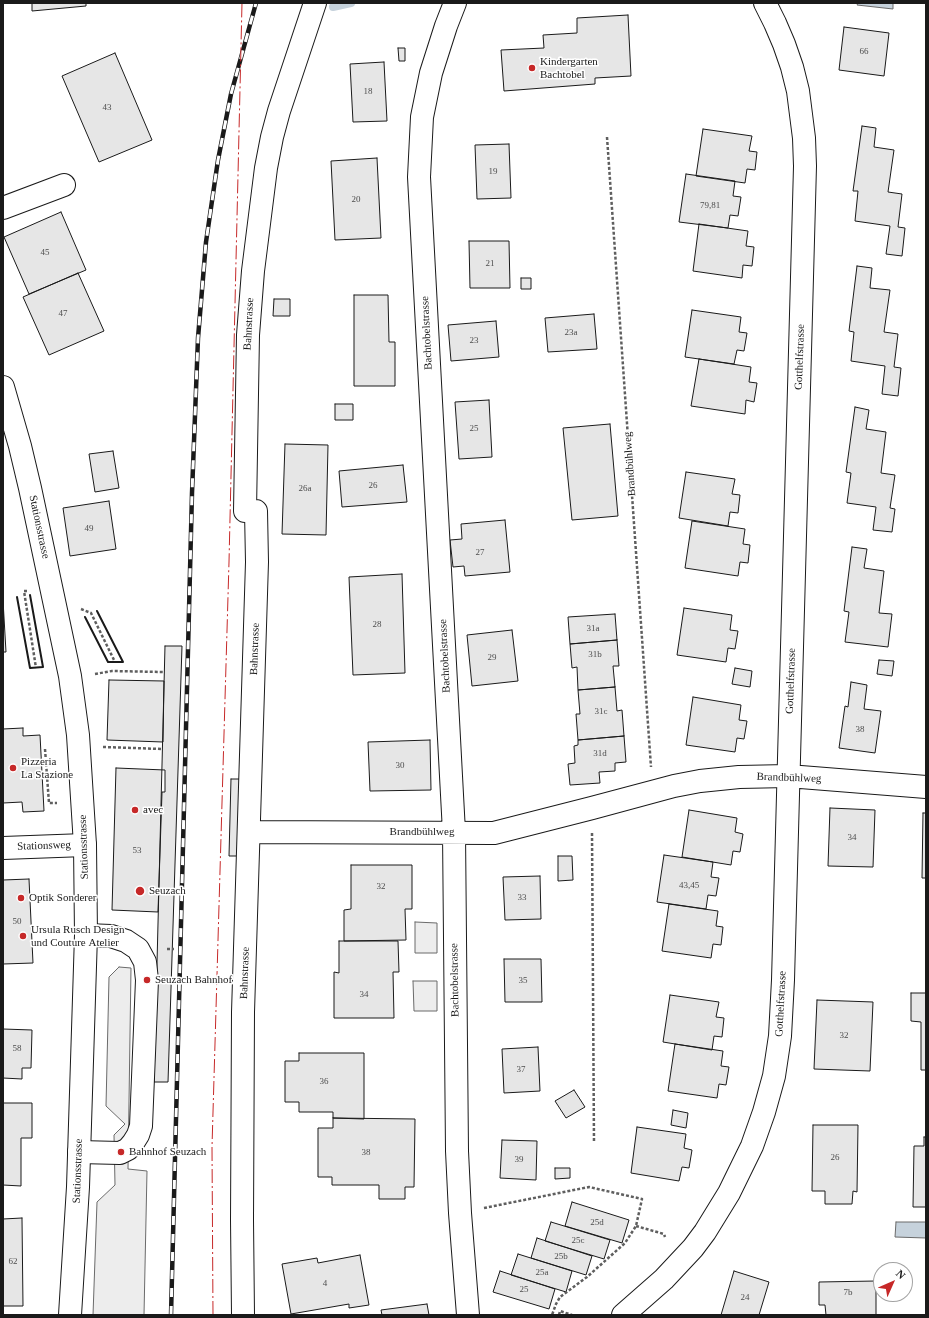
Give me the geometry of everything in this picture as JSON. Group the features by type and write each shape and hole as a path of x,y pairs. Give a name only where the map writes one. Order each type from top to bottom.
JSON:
{"street":[{"name":"Bahnstrasse","path":"243,1315 243,1012 257,562 256,511 245,511 250,301 265,176 272,137 279,111 315,3"},
{"name":"Bachtobelstrasse","path":"455,3 431,73 422,116 419,177 454,832 456,1150 468,1315"},
{"name":"Gotthelfstrasse","path":"623,1315 649,1293 678,1265 705,1232 742,1168 752,1146 764,1112 774,1076 782,1014 805,174 804,138 798,91 792,67 775,23 765,3"},
{"path":"3,208 64,185"},
{"name":"Stationsstrasse","path":"3,387 29,481 70,676 78,735 85,844 86,935 78,1194 70,1315"},
{"name":"Brandbühlweg","path":"249,832 494,832 686,783 739,777 788,776 926,787"},
{"name":"Stationsweg","path":"3,848 85,844"},
{"path":"79,1152 120,1153 128,1149 134,1143 138,1135 141,1126 147,980 146,962 138,949 126,941 111,936 86,935"}],"path":[{"name":"Brandbühlweg","path":"607,137 653,792"},
{"path":"29,591 24,591 36,668"},
{"path":"75,606 91,613 115,662"},
{"path":"94,674 112,671 164,672"},
{"path":"102,747 162,748"},
{"path":"45,749 49,803 60,803"},
{"path":"592,808 594,1143"},
{"path":"460,1213 589,1187 642,1199 636,1226 626,1243 588,1277 560,1297 552,1315"},
{"path":"636,1226 664,1234 665,1237"},
{"path":"559,1315 560,1311 572,1315"}],"shaded area":[{"path":"858,3 893,3 893,9 857,5"},
{"path":"415,922 437,923 437,953 415,953"},
{"name":"Bahnhof Seuzach","path":"119,967 131,968 128,1169 147,1171 144,1315 93,1315 97,1202 115,1185 114,1135 125,1124 106,1106 109,977"},
{"path":"413,981 437,981 437,1011 414,1011"},
{"path":"896,1222 926,1222 926,1238 895,1237"}],"building":[{"path":"32,3 86,3 86,6 32,11"},
{"path":"628,15 631,76 595,78 595,84 504,91 501,50 544,48 543,35 577,33 577,18"},
{"path":"844,27 889,33 884,76 839,70"},
{"path":"398,48 405,48 405,61 399,61"},
{"path":"115,53 152,140 99,162 62,76"},
{"path":"384,62 387,121 353,122 350,64"},
{"path":"862,126 876,128 874,147 894,150 888,192 902,194 898,227 905,228 902,256 886,254 890,226 855,221 858,191 853,191"},
{"path":"703,129 752,136 749,151 757,152 755,170 747,169 745,183 696,176"},
{"path":"509,144 511,198 477,199 475,145"},
{"path":"377,158 381,238 335,240 331,161"},
{"path":"686,174 735,181 733,196 741,197 738,216 730,215 728,228 679,222"},
{"path":"61,212 86,270 29,294 4,237"},
{"path":"699,224 748,231 746,246 754,247 752,266 743,265 742,278 693,271"},
{"path":"469,241 509,241 510,288 470,288"},
{"path":"857,266 872,268 870,288 890,290 884,332 898,334 894,367 901,368 898,396 882,394 885,366 851,361 854,332 849,331"},
{"path":"78,273 104,331 49,355 23,297"},
{"path":"521,278 531,278 531,289 521,289"},
{"path":"354,295 388,295 389,342 395,342 395,386 354,386"},
{"path":"274,299 290,299 290,316 273,316"},
{"path":"692,310 741,317 739,332 747,333 744,351 737,350 734,364 685,357"},
{"path":"594,314 597,349 548,352 545,318"},
{"path":"496,321 499,357 451,361 448,325"},
{"path":"699,359 751,367 749,382 757,383 754,402 746,400 745,414 691,406"},
{"path":"489,400 492,457 459,459 455,402"},
{"path":"335,404 353,404 353,420 335,420"},
{"path":"855,407 869,410 866,429 886,432 881,473 895,475 890,508 895,509 892,532 873,530 876,507 847,503 851,473 846,472"},
{"path":"610,424 618,516 572,520 563,428"},
{"path":"285,444 328,445 326,535 282,534"},
{"path":"113,451 119,488 95,492 89,454"},
{"path":"403,465 407,502 342,507 339,471"},
{"path":"686,472 735,479 732,494 740,495 738,513 730,512 728,526 679,518"},
{"path":"109,501 116,549 70,556 63,508"},
{"path":"505,520 510,572 465,576 464,566 453,567 450,540 462,539 461,524"},
{"path":"692,521 745,529 743,544 750,545 748,563 740,562 738,576 685,568"},
{"path":"852,547 867,549 864,568 884,571 879,613 892,614 888,647 845,642 849,612 844,611"},
{"path":"402,574 405,673 353,675 349,577"},
{"path":"3,600 6,652 3,652"},
{"path":"684,608 732,615 730,630 738,631 735,649 728,648 726,662 677,655"},
{"path":"615,614 617,640 570,644 568,617"},
{"path":"512,630 518,681 472,686 467,635"},
{"path":"617,640 619,666 613,666 615,687 578,690 577,667 572,668 570,644"},
{"path":"165,646 182,646 168,1082 154,1082"},
{"path":"879,660 894,661 892,676 877,674"},
{"path":"735,668 752,671 750,687 732,684"},
{"path":"109,680 164,681 163,742 107,740"},
{"path":"851,682 867,685 864,709 881,711 875,753 839,748 845,706 848,707"},
{"path":"615,687 617,711 622,710 624,736 578,740 576,714 580,714 578,690"},
{"path":"693,697 741,705 739,720 747,721 744,739 737,738 735,752 686,745"},
{"path":"23,728 23,736 40,735 44,811 23,812 22,802 3,803 3,729"},
{"path":"624,736 626,762 615,763 615,771 599,772 600,783 570,785 568,764 575,763 574,746 578,745 578,740"},
{"path":"430,740 431,790 370,791 368,742"},
{"path":"116,768 165,770 165,792 162,792 158,912 112,910"},
{"path":"231,779 242,779 241,856 229,856"},
{"path":"830,808 875,810 873,867 828,866"},
{"path":"689,810 737,818 735,832 743,834 740,852 733,851 731,865 682,857"},
{"path":"923,813 926,813 926,878 922,878"},
{"path":"664,855 713,862 711,877 719,878 716,896 708,895 706,909 657,902"},
{"path":"558,856 572,856 573,880 558,881"},
{"path":"351,865 412,865 412,909 405,909 406,940 344,941 344,910 351,909"},
{"path":"540,876 541,919 505,920 503,877"},
{"path":"29,879 33,963 3,964 3,880"},
{"path":"669,904 718,911 716,926 723,927 721,945 713,944 711,958 662,951"},
{"path":"339,941 398,941 399,972 393,972 394,1018 334,1018 334,972 339,973"},
{"path":"504,959 541,959 542,1002 505,1002"},
{"path":"911,993 926,993 926,1070 921,1070 921,1022 911,1021"},
{"path":"670,995 719,1002 716,1017 724,1018 722,1037 714,1036 712,1050 663,1042"},
{"path":"817,1000 873,1002 870,1071 814,1069"},
{"path":"3,1029 32,1030 31,1068 22,1068 22,1079 3,1078"},
{"path":"675,1044 723,1051 721,1066 729,1067 726,1085 719,1084 717,1098 668,1091"},
{"path":"538,1047 540,1091 504,1093 502,1049"},
{"path":"299,1053 364,1053 364,1119 333,1118 333,1112 299,1112 299,1102 285,1102 285,1061 299,1061"},
{"path":"574,1090 585,1107 566,1118 555,1101"},
{"path":"3,1103 32,1103 32,1138 21,1138 21,1186 3,1185"},
{"path":"673,1110 688,1113 686,1128 671,1125"},
{"path":"333,1118 415,1119 414,1187 405,1187 405,1199 379,1199 379,1185 332,1185 332,1177 318,1177 318,1128 333,1128"},
{"path":"813,1125 858,1125 857,1192 853,1191 852,1204 825,1204 825,1191 812,1191"},
{"path":"637,1127 686,1134 684,1148 692,1150 689,1168 682,1167 679,1181 631,1173"},
{"path":"924,1137 926,1137 926,1207 913,1207 914,1146 924,1146"},
{"path":"502,1140 537,1141 536,1180 500,1178"},
{"path":"555,1168 570,1168 570,1178 555,1179"},
{"path":"572,1202 629,1220 622,1243 565,1226"},
{"path":"22,1218 23,1306 3,1306 3,1219"},
{"path":"551,1222 610,1240 604,1259 545,1241"},
{"path":"537,1238 592,1256 586,1275 531,1258"},
{"path":"518,1254 572,1271 566,1292 511,1275"},
{"path":"360,1255 369,1305 349,1308 349,1304 291,1314 282,1264 317,1258 318,1263"},
{"path":"500,1271 555,1289 549,1309 493,1292"},
{"path":"734,1271 769,1282 759,1315 721,1315"},
{"path":"873,1281 873,1302 876,1302 876,1315 826,1315 825,1305 819,1305 819,1282"},
{"path":"427,1304 429,1315 382,1315 381,1310"}],"waterway":[{"path":"333,7 351,3"}],"railway":[{"path":"171,1315 192,493 198,338 206,242 218,160 231,94 256,3"}],"wall":[{"path":"17,597 30,668 43,667 30,595"},
{"path":"85,617 108,662 123,662 97,611"}],"power":[{"path":"213,1315 212,1147 229,562 242,3"}],"place":[{"name":"Kindergarten Bachtobel","path":"532,68"},
{"name":"Pizzeria La Stazione","path":"13,768"},
{"name":"avec","path":"135,810"},
{"name":"Seuzach","path":"140,891"},
{"name":"Optik Sonderer","path":"21,898"},
{"name":"Ursula Rusch Design und Couture Atelier","path":"23,936"},
{"name":"Seuzach Bahnhof","path":"147,980"},
{"name":"Bahnhof Seuzach","path":"121,1152"}]}
